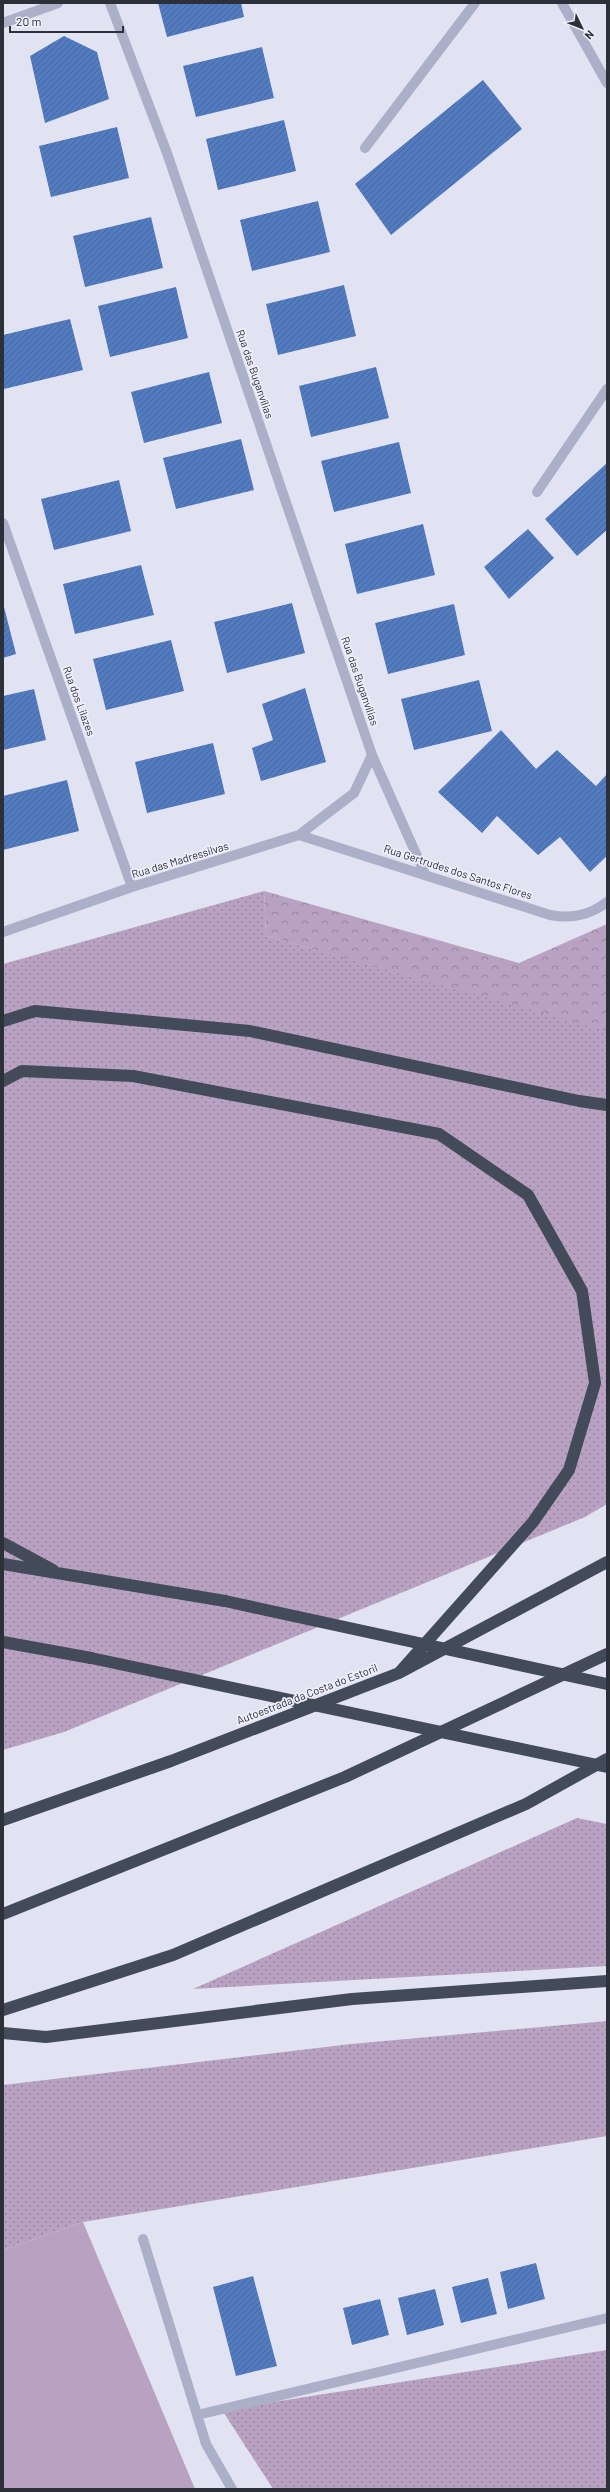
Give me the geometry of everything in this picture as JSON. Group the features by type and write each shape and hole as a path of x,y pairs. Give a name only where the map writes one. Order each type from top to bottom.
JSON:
{"highway":[{"path":"3,1021 35,1011 250,1031 579,1101 607,1105"},
{"path":"3,1081 22,1071 133,1076 439,1134 528,1195 582,1291 594,1383 569,1470 533,1522 399,1673"},
{"path":"3,1543 63,1575"},
{"name":"Autoestrada da Costa do Estoril","path":"3,1820 171,1761 399,1673 607,1562"},
{"path":"3,1564 226,1601 607,1684"},
{"path":"3,1642 91,1658 607,1767"},
{"path":"3,1914 345,1777 607,1654"},
{"path":"3,2010 173,1955 526,1804 607,1759"},
{"path":"3,2033 46,2037 352,1999 607,1982"}],"street":[{"path":"3,23 58,3"},
{"name":"Rua das Buganvílias","path":"110,3 167,154 372,755 425,874"},
{"path":"366,148 475,3"},
{"path":"562,3 607,83"},
{"path":"538,492 607,389"},
{"name":"Rua dos Lilazes","path":"3,523 132,887"},
{"name":"Rua das Madressilvas","path":"3,932 132,887 299,835 354,793 372,755"},
{"name":"Rua Gertrudes dos Santos Flores","path":"299,835 550,915 567,918 587,914 607,902"},
{"path":"143,2240 206,2444 232,2489"},
{"path":"197,2415 607,2318"}],"green space":[{"path":"264,891 266,936 607,1030 607,1504 585,1517 64,1732 3,1750 3,964"},
{"path":"264,891 519,963 607,924 607,1031 266,936"},
{"path":"577,1818 607,1824 607,1966 193,1989"},
{"path":"607,2021 607,2136 83,2222 3,2250 3,2085 351,2044"},
{"path":"83,2222 195,2489 3,2489 3,2250"},
{"path":"607,2350 607,2489 273,2489 222,2410"}],"building":[{"path":"158,3 241,3 244,17 167,37"},
{"path":"64,36 97,52 109,99 45,123 30,56"},
{"path":"262,47 274,98 196,117 183,66"},
{"path":"483,80 522,129 391,235 355,184"},
{"path":"284,120 296,171 218,190 206,139"},
{"path":"117,127 129,178 51,197 39,146"},
{"path":"318,201 330,252 252,271 240,220"},
{"path":"151,217 163,268 85,287 73,236"},
{"path":"344,285 356,336 278,355 266,304"},
{"path":"176,287 188,338 110,357 98,306"},
{"path":"70,319 83,370 4,389 3,335"},
{"path":"376,367 389,418 311,437 299,386"},
{"path":"209,372 222,423 144,443 131,392"},
{"path":"241,439 254,490 176,509 163,458"},
{"path":"399,442 411,493 334,512 321,461"},
{"path":"607,463 607,530 577,556 545,519"},
{"path":"119,480 131,531 54,550 41,499"},
{"path":"423,524 435,575 357,594 345,544"},
{"path":"528,529 554,558 509,599 484,567"},
{"path":"141,565 154,615 75,634 63,584"},
{"path":"3,603 16,654 3,658"},
{"path":"292,603 305,653 227,673 214,622"},
{"path":"454,604 465,655 388,674 375,623"},
{"path":"171,640 184,691 106,710 93,659"},
{"path":"479,680 492,731 414,750 401,699"},
{"path":"305,688 326,762 261,781 252,748 273,740 262,704"},
{"path":"34,689 46,740 3,750 3,696"},
{"path":"501,730 536,769 557,750 596,786 607,774 607,856 590,872 560,837 538,855 497,816 482,833 438,792"},
{"path":"213,743 225,794 147,813 135,762"},
{"path":"67,780 79,831 3,850 3,796"},
{"path":"536,2263 545,2299 508,2309 500,2272"},
{"path":"253,2276 277,2366 236,2376 213,2287"},
{"path":"488,2278 497,2314 461,2323 452,2287"},
{"path":"435,2289 444,2325 407,2335 398,2298"},
{"path":"380,2299 389,2335 352,2345 343,2308"}]}
